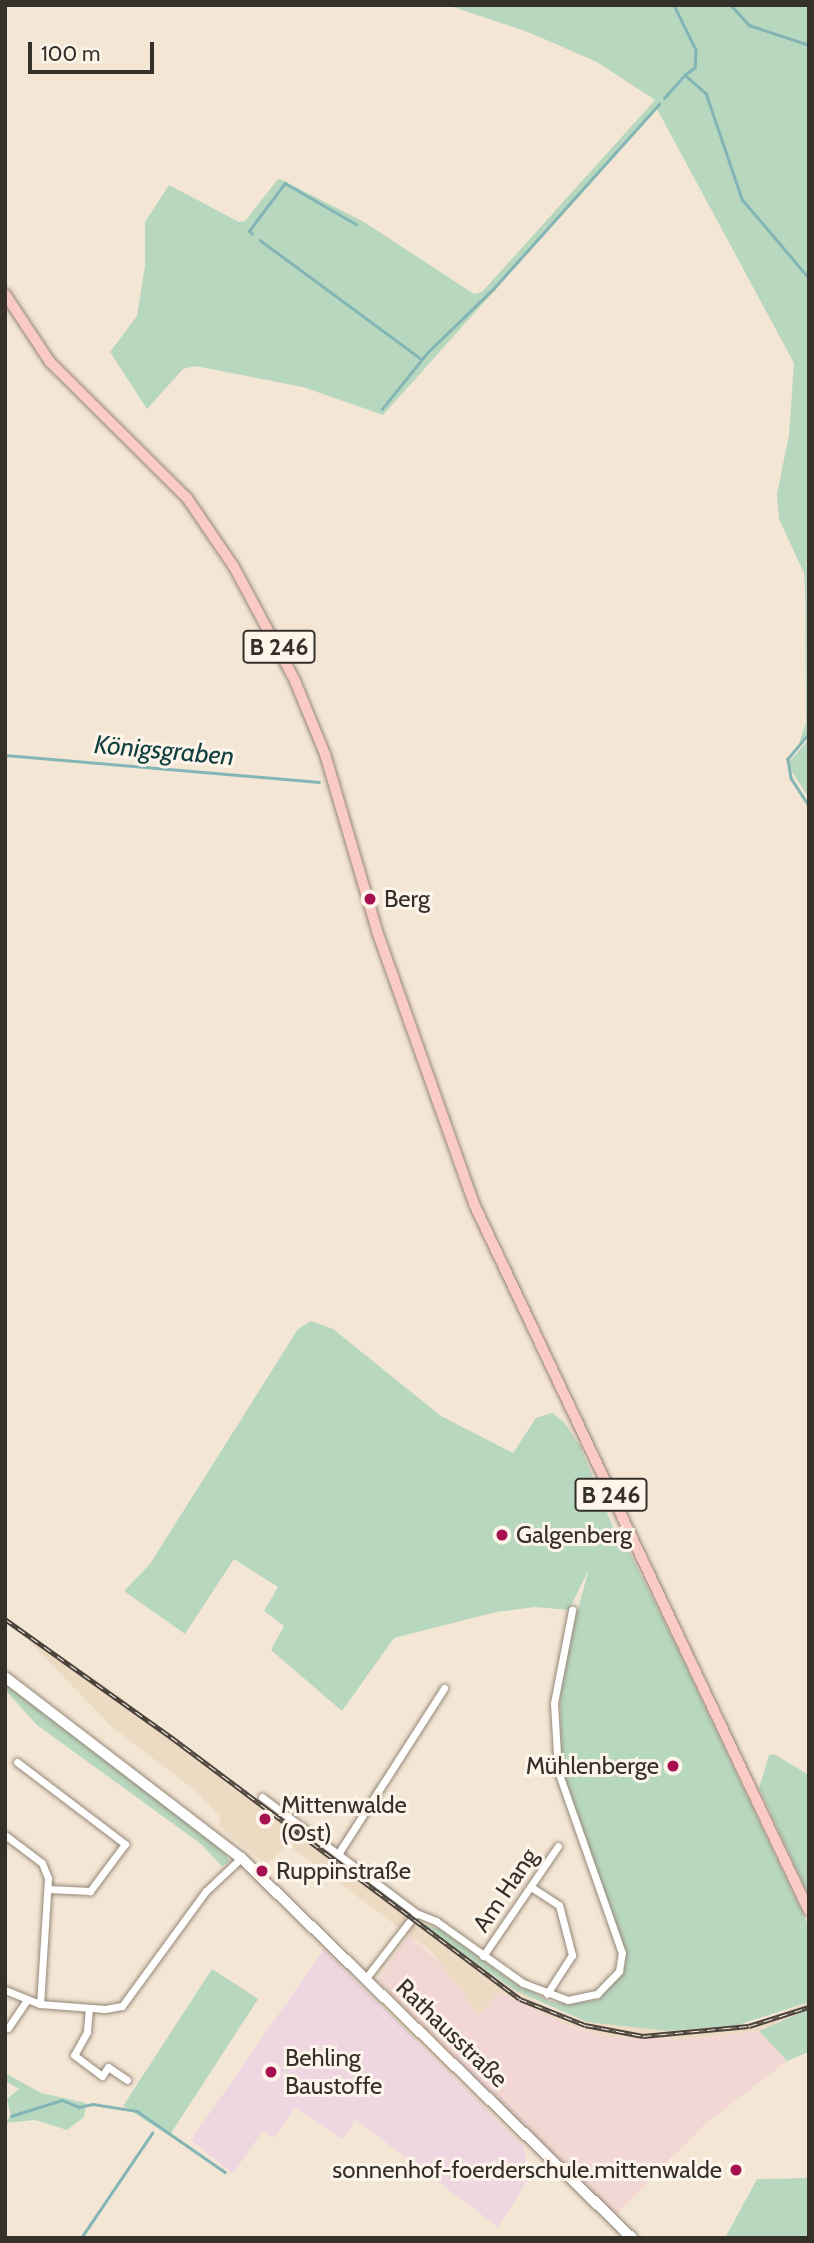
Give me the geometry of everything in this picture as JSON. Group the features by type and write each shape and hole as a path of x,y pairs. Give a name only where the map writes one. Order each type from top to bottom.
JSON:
{"main road":[{"name":"B 246","path":"5,294 41,351 187,498 234,567 309,710 364,891 426,1073 506,1278 809,1911"},
{"name":"Rathausstraße","path":"5,1676 241,1858 632,2238"}],"street":[{"path":"262,1797 416,1913 436,1921 483,1956 547,1994 575,2001 590,1997 614,1980 622,1963 618,1938 558,1771 554,1703 572,1610"},
{"path":"338,1854 444,1688"},
{"path":"17,1762 125,1844 90,1891 48,1889"},
{"path":"5,1835 42,1863 48,1889 40,2004"},
{"name":"Am Hang","path":"483,1956 558,1846"},
{"path":"5,1990 26,2001 40,2004 89,2008 114,2008 129,2000 206,1891 241,1858"},
{"path":"531,1887 559,1905 572,1955 547,1994"},
{"path":"366,1978 416,1913"},
{"path":"8,2028 26,2001"},
{"path":"89,2008 87,2032 74,2055 102,2076 108,2067 127,2080"}],"shaded area":[{"path":"33,1637 118,1695 491,1976 543,2005 587,2022 667,2031 754,2023 809,2002 809,2009 759,2031 688,2039 605,2036 561,2022 499,1992 479,2015 432,1952 288,1845 266,1865 218,1825 221,1818 196,1791 113,1728 29,1641"},
{"path":"409,1935 452,1974 605,2036 688,2039 759,2031 787,2061 705,2124 615,2216 378,1981"},
{"path":"324,1949 524,2147 529,2178 498,2227 356,2120 342,2139 295,2108 274,2138 263,2130 233,2174 191,2140"}],"green space":[{"path":"447,5 809,5 809,734 798,746 806,723 804,573 779,519 777,494 789,435 794,363 657,109 383,415 303,387 195,366 183,369 147,409 110,352 137,316 145,265 145,222 169,185 239,222 245,221 278,179 282,180 364,222 474,294 482,292 655,100 597,62 528,32"},
{"path":"809,739 809,798 790,769 790,761"},
{"path":"311,1321 333,1329 441,1416 513,1453 536,1418 552,1413 564,1422 580,1446 615,1532 623,1539 672,1637 809,1927 809,2002 738,2025 667,2031 587,2022 514,1990 420,1923 442,1930 506,1977 549,2001 568,2004 598,2000 626,1966 619,1934 561,1772 560,1674 589,1569 569,1610 535,1607 496,1612 394,1638 342,1711 271,1650 284,1626 264,1611 278,1587 234,1559 185,1634 124,1591 150,1564 298,1329"},
{"path":"5,1683 220,1847 230,1862 222,1866 201,1844 37,1725 5,1690"},
{"path":"774,1754 809,1775 809,1896 759,1788 769,1755"},
{"path":"212,1969 258,1999 169,2136 123,2106"},
{"path":"809,2009 809,2052 787,2061 759,2031"},
{"path":"5,2073 41,2093 86,2103 84,2117 67,2130 35,2120 5,2123 11,2116 7,2099 19,2089 5,2081"},
{"path":"809,2178 809,2238 725,2238 757,2179"}],"waterway":[{"path":"674,5 696,50 695,68 685,75 706,93 742,199 809,278"},
{"path":"731,5 749,25 809,45"},
{"path":"664,98 685,75"},
{"path":"382,409 427,353 494,288 659,104"},
{"path":"252,234 249,231 285,183 356,224"},
{"path":"260,240 420,358"},
{"path":"809,734 788,759 791,778 809,806"},
{"name":"Königsgraben","path":"5,755 319,782"},
{"path":"11,2116 62,2100 79,2107 93,2104 137,2111 225,2172"},
{"path":"81,2238 152,2133"}],"railway":[{"path":"5,1619 171,1737 520,1999 585,2025 643,2036 749,2026 809,2007"}],"place":[{"name":"Berg","path":"370,899"},
{"name":"Galgenberg","path":"502,1535"},
{"name":"Mühlenberge","path":"673,1766"},
{"name":"Mittenwalde (Ost)","path":"265,1819"},
{"name":"Ruppinstraße","path":"262,1871"},
{"name":"Behling Baustoffe","path":"271,2072"},
{"name":"sonnenhof-foerderschule.mittenwalde","path":"736,2170"}]}
